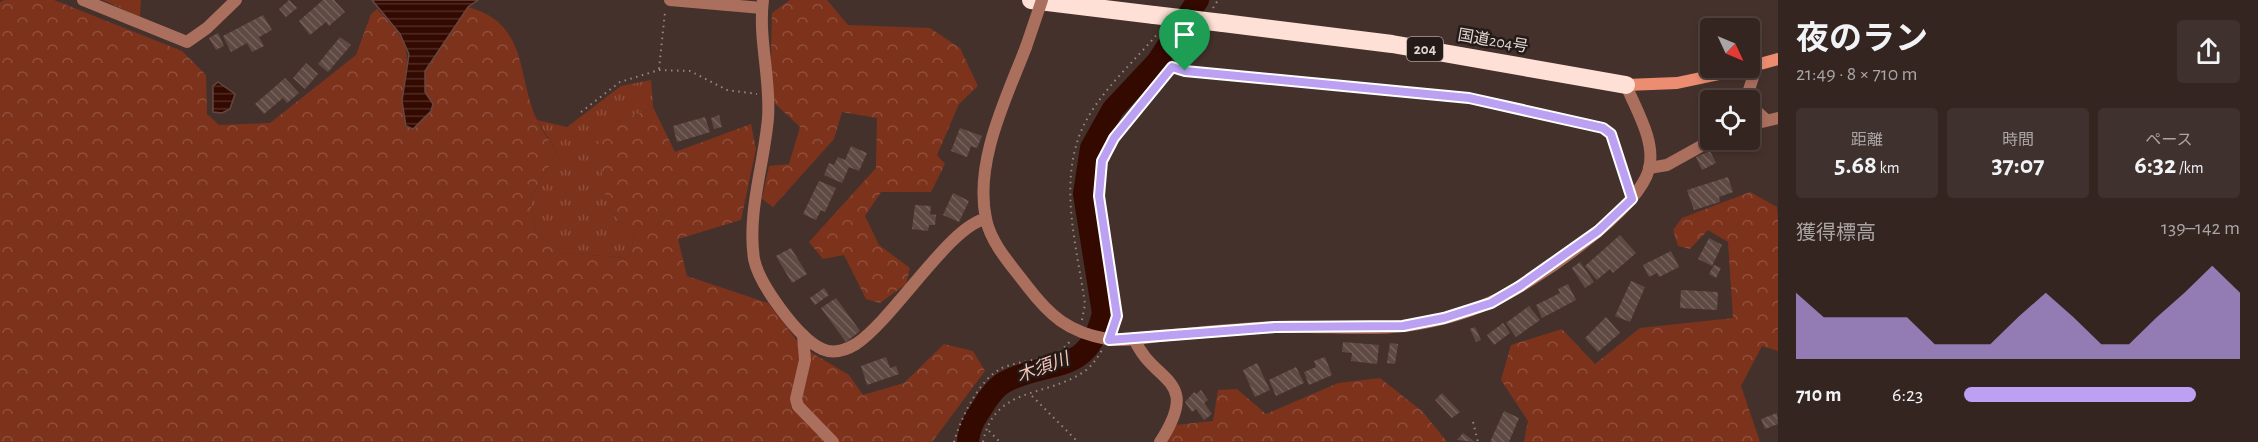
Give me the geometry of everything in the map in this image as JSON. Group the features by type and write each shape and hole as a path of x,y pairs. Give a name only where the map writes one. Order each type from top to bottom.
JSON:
{"highway":[{"name":"国道204号","path":"1031,0 1160,20 1217,16 1626,85"}],"street":[{"path":"83,0 187,42 207,28 236,0"},
{"path":"1042,0 991,143 985,173 986,219 1000,250 1030,291 1056,319 1076,331 1109,340 1275,327 1403,326 1444,318 1491,303 1520,286 1598,231 1632,199 1644,184 1649,168 1648,140 1626,85 1687,82 1703,78"},
{"path":"667,6 762,4 768,117 756,190 754,260 768,290 803,335 822,349 841,351 857,343 920,279 960,231 974,221 986,219"},
{"path":"1760,64 1778,60"},
{"path":"1749,78 1747,96 1753,108 1772,119"},
{"path":"1649,168 1667,165 1700,147"},
{"path":"803,335 805,360 796,399 798,406 833,442"},
{"path":"1134,338 1138,348 1176,390 1177,404 1160,442"}],"path":[{"path":"1217,16 1218,0"},
{"path":"659,70 667,6"},
{"path":"954,442 961,419 988,380 1001,369 1058,352 1067,346 1084,316 1085,304 1069,192 1072,163 1082,129 1098,102 1160,20"},
{"path":"983,442 985,433 998,412 1015,397 1080,375 1094,363 1109,340 1117,316 1099,196 1102,161 1114,138 1172,67 1198,29"},
{"path":"1172,67 1185,71 1469,98 1603,128 1611,134 1632,199"},
{"path":"581,112 620,82 659,70 690,72 727,90 767,96"},
{"path":"1032,396 1078,442"},
{"path":"1473,422 1478,442"},
{"path":"989,431 1000,442"}],"green space":[{"path":"4,0 54,0 182,51 206,75 207,114 219,125 270,123 356,55 371,14 377,9 398,33 406,50 402,101 425,92 425,71 468,7 488,15 502,25 511,38 518,53 537,120 557,152 530,200 537,233 562,253 629,258 634,238 608,208 597,145 615,123 653,107 675,152 751,124 756,149 741,220 678,239 687,276 768,303 802,347 849,375 863,395 904,383 944,344 973,351 985,371 932,442 0,442 0,2"},
{"path":"103,0 141,0 140,17"},
{"path":"790,0 827,0 848,25 930,28 960,48 978,86 959,104 937,155 945,164 931,192 881,192 865,216 879,245 910,268 906,284 880,303 866,299 844,255 823,259 809,242 876,168 877,118 842,112 834,139 773,207 762,199 769,166 789,164 800,127 770,99 772,13"},
{"path":"651,80 653,107 615,123 608,208 634,238 629,258 562,253 537,233 530,200 557,152 537,120 567,127 621,86"},
{"path":"1750,192 1777,207 1778,217 1778,351 1762,346 1741,386 1760,442 1524,442 1528,421 1501,380 1511,345 1562,329 1595,364 1640,328 1733,318 1728,242 1708,230 1690,249 1678,246 1673,230 1682,218"},
{"path":"1380,378 1423,412 1447,442 1164,442 1175,425 1213,421 1218,390 1237,389 1266,414 1338,383"}],"shaded area":[{"path":"372,0 478,0 468,7 425,71 425,92 433,104 431,111 413,129 406,126 402,101 409,54 400,34"},
{"path":"218,82 235,94 230,109 222,113 213,112 213,86"}],"building":[{"path":"289,0 297,8 286,17 279,9"},
{"path":"323,0 334,0 345,12 329,26 326,22 310,35 299,21"},
{"path":"263,15 272,30 259,37 264,46 252,52 247,43 231,52 223,36"},
{"path":"218,33 224,46 216,50 209,38"},
{"path":"340,37 351,45 328,72 318,64"},
{"path":"306,63 318,74 305,89 293,78"},
{"path":"285,78 299,93 287,103 283,98 264,114 255,104"},
{"path":"719,115 722,127 714,129 711,118"},
{"path":"705,117 710,132 677,142 673,126"},
{"path":"960,128 982,136 977,148 971,146 967,157 951,151"},
{"path":"851,146 867,153 859,171 849,167 842,183 824,175 829,163 834,165 838,157 845,160"},
{"path":"1710,151 1716,163 1702,170 1696,157"},
{"path":"1728,177 1733,192 1719,197 1720,202 1694,210 1687,190"},
{"path":"819,181 836,188 825,212 821,210 816,220 803,214"},
{"path":"953,193 969,201 959,222 943,215"},
{"path":"915,205 931,206 930,214 936,215 935,225 929,225 928,231 912,229"},
{"path":"1620,235 1636,253 1613,273 1610,269 1597,280 1585,266"},
{"path":"1709,238 1722,245 1712,266 1698,259"},
{"path":"791,248 807,274 792,283 776,256"},
{"path":"1671,251 1679,267 1659,277 1657,273 1649,277 1643,265"},
{"path":"1580,262 1594,282 1585,288 1572,268"},
{"path":"1714,265 1721,268 1716,278 1709,274"},
{"path":"1631,281 1645,287 1630,322 1615,316"},
{"path":"1568,284 1576,300 1542,318 1536,305 1560,293 1558,289"},
{"path":"824,288 829,295 815,305 810,298"},
{"path":"1681,290 1718,292 1717,310 1680,308"},
{"path":"836,298 860,331 846,342 821,308"},
{"path":"1529,306 1540,320 1516,337 1506,323"},
{"path":"1606,317 1620,333 1598,352 1585,338"},
{"path":"1503,323 1510,333 1494,345 1487,335"},
{"path":"1475,327 1481,340 1476,342 1470,329"},
{"path":"1343,342 1379,345 1377,364 1351,361 1352,353 1342,352"},
{"path":"1390,343 1398,344 1395,364 1387,363"},
{"path":"886,357 890,368 896,366 899,374 867,385 861,366"},
{"path":"1325,357 1332,375 1309,385 1304,372 1316,367 1314,361"},
{"path":"1257,363 1270,390 1255,397 1243,370"},
{"path":"1296,367 1304,383 1276,396 1269,380"},
{"path":"1201,390 1208,400 1204,403 1212,414 1204,420 1196,409 1192,412 1185,402 1194,392 1196,394"},
{"path":"1442,393 1460,412 1452,418 1435,400"},
{"path":"1504,411 1519,418 1509,442 1490,442"},
{"path":"1777,413 1778,424 1765,429 1761,419"},
{"path":"1463,433 1475,442 1457,440"}],"waterway":[{"name":"木須川","path":"968,442 974,420 989,397 1000,386 1023,374 1066,363 1077,357 1088,348 1096,333 1103,313 1084,194 1091,148 1113,109 1157,62 1198,0"}],"route":[{"path":"1172,67 1185,71 1469,98 1603,128 1611,134 1632,199 1598,231 1520,286 1491,303 1444,318 1403,326 1275,327 1109,340 1117,316 1099,196 1102,161 1114,138 1172,67"}]}
